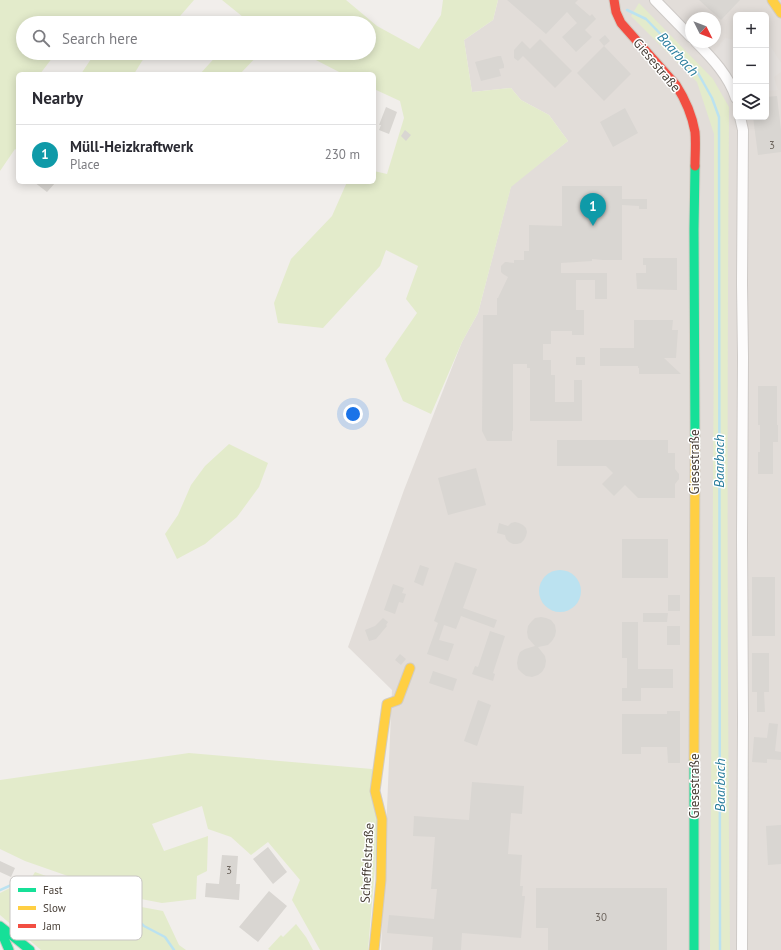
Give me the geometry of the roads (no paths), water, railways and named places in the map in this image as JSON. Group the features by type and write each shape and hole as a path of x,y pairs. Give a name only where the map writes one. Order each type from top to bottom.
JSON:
{"street":[{"name":"Giesestraße","path":"614,0 614,8 621,23 679,89 691,116 695,133 694,950"},
{"path":"655,0 685,31"},
{"path":"772,0 781,13"},
{"path":"702,48 726,77 733,90"},
{"path":"741,120 743,130 742,950"},
{"name":"Scheffelstraße","path":"374,950 381,880 382,819 375,791 387,704 398,700 410,668"},
{"path":"0,926 10,934"},
{"path":"0,929 9,950"},
{"path":"18,940 30,950"}],"water":[{"path":"560,570 575,576 581,591 575,606 560,612 545,606 539,591 545,576"}],"waterway":[{"name":"Baarbach","path":"627,10 646,19 698,73 712,98 719,117 720,950"},
{"path":"0,890 10,886"},
{"path":"142,924 165,937 174,950"}],"place":[{"name":"Müll-Heizkraftwerk","path":"593,226"}]}
